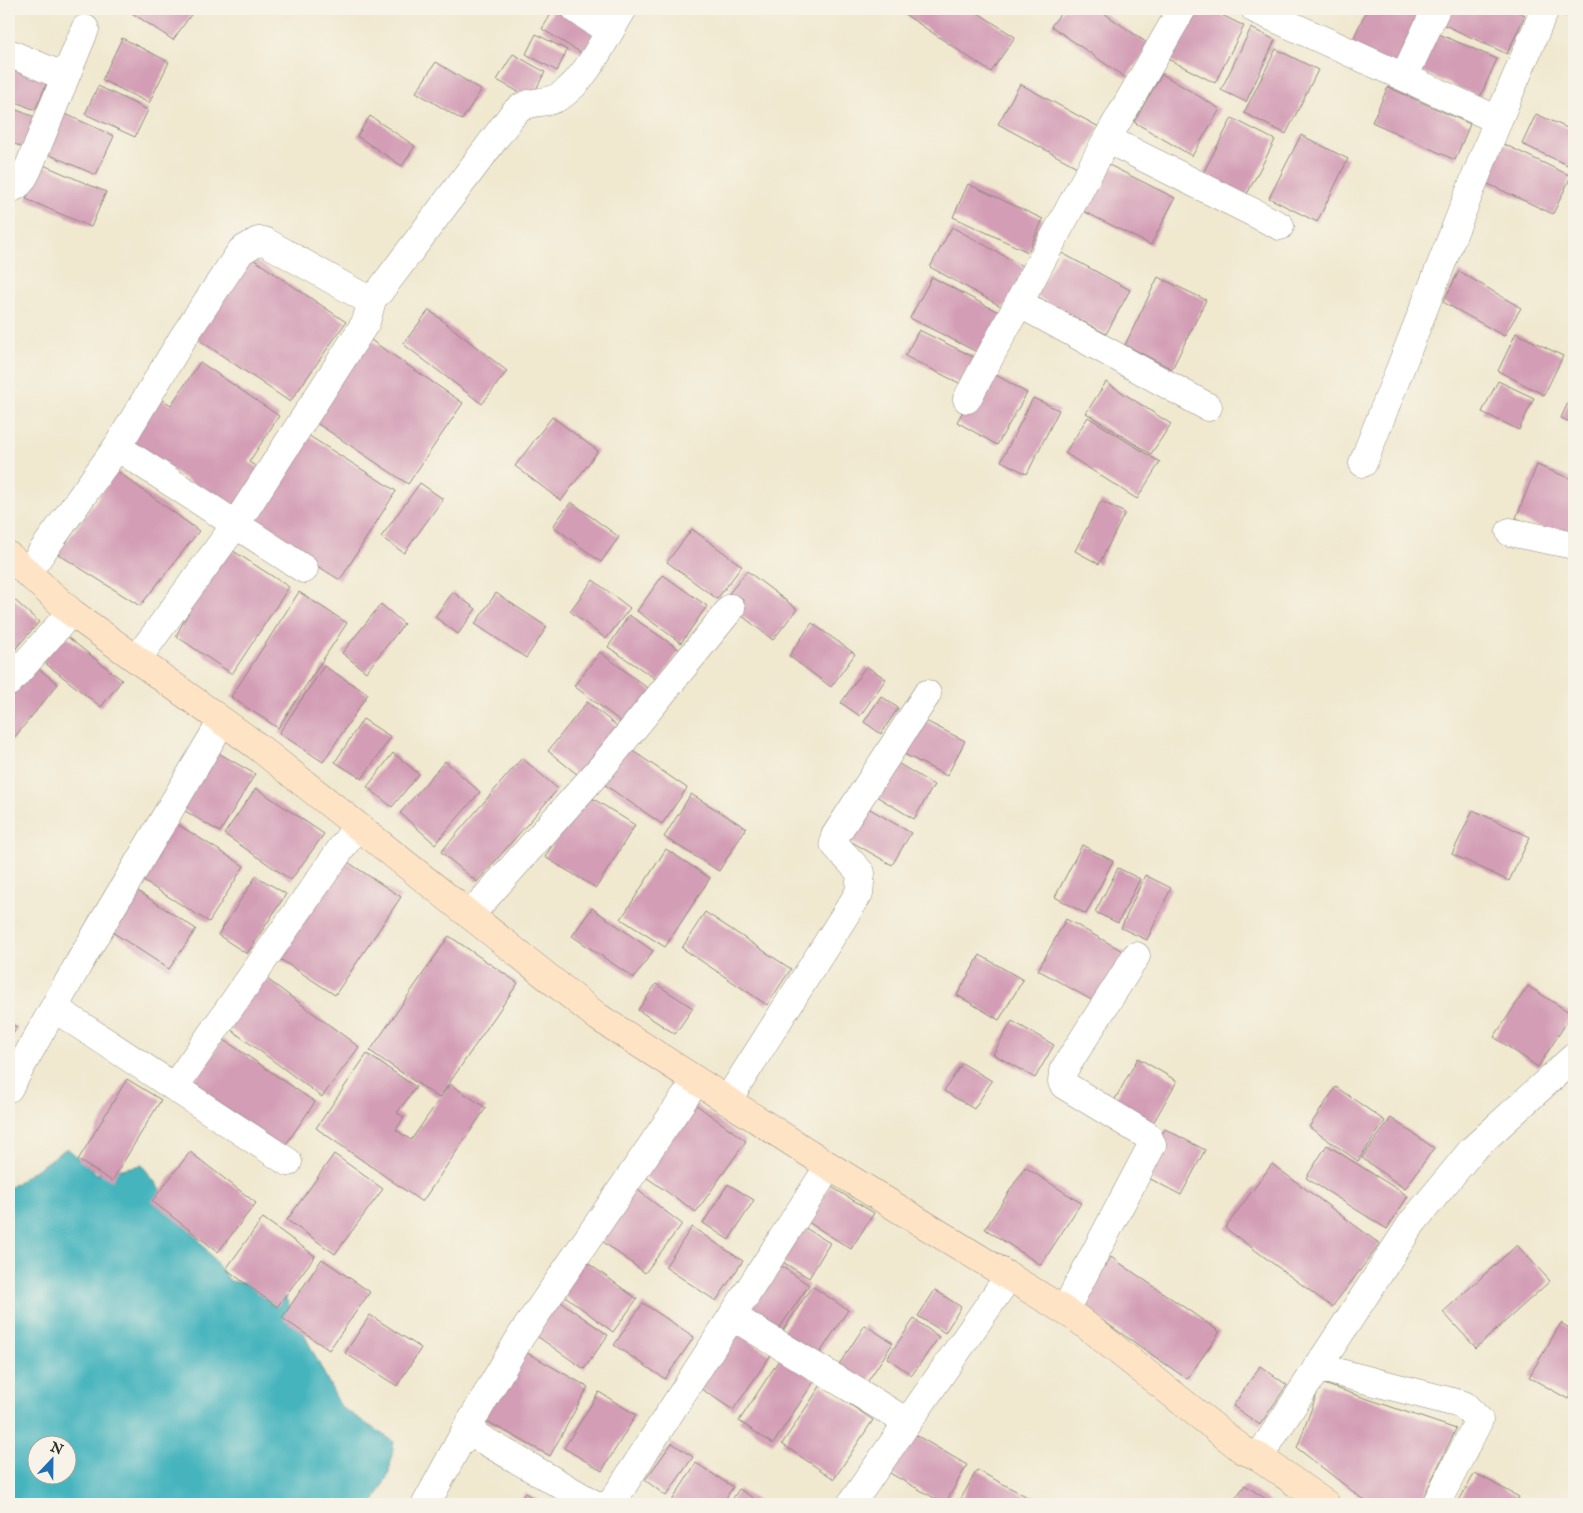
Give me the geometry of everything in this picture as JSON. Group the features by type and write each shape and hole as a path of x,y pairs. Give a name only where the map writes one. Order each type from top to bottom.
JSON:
{"main road":[{"path":"18,565 71,612 222,721 598,1017 829,1166 1078,1318 1243,1450 1259,1457 1326,1504"}],"street":[{"path":"18,565 117,447 184,336 241,251 248,246 264,241 363,297 373,296 379,292 430,228 518,109 531,102 558,98 584,72 616,20 576,9"},
{"path":"967,399 1106,139 1182,9"},
{"path":"1255,9 1498,120"},
{"path":"1404,77 1436,9"},
{"path":"1363,463 1498,120 1545,9"},
{"path":"9,189 16,187 21,182 28,169 85,29"},
{"path":"9,53 65,77"},
{"path":"1106,139 1280,226"},
{"path":"137,659 236,524 366,322 373,296"},
{"path":"1019,303 1208,408"},
{"path":"117,447 304,569"},
{"path":"1510,532 1574,545"},
{"path":"470,915 602,767 731,608"},
{"path":"9,682 71,612"},
{"path":"727,1100 859,893 861,873 834,843 835,836 927,694"},
{"path":"9,1088 222,721"},
{"path":"175,1086 357,826"},
{"path":"1065,1310 1152,1145 1148,1136 1064,1086 1062,1082 1063,1071 1136,956"},
{"path":"54,1008 288,1162"},
{"path":"1259,1457 1412,1223 1472,1150 1574,1057"},
{"path":"426,1504 466,1430 521,1336 696,1080"},
{"path":"611,1504 829,1166"},
{"path":"851,1504 1009,1276"},
{"path":"732,1316 907,1422"},
{"path":"1317,1367 1464,1404 1479,1420 1436,1504"},
{"path":"466,1430 594,1504"}],"water":[{"path":"67,1148 97,1174 142,1165 230,1281 281,1289 341,1407 394,1442 389,1473 373,1504 9,1504 9,1188"}],"building":[{"path":"135,9 195,9 173,40 132,13"},
{"path":"554,9 596,32 583,54 542,29"},
{"path":"897,9 972,9 1015,37 991,72"},
{"path":"1064,9 1098,9 1150,45 1126,78 1051,26"},
{"path":"1188,9 1210,9 1244,26 1215,83 1164,57"},
{"path":"1367,9 1422,9 1396,67 1350,46"},
{"path":"1439,9 1512,9 1525,15 1507,54 1434,20"},
{"path":"1553,9 1574,9 1574,17"},
{"path":"1251,28 1275,40 1246,102 1221,90"},
{"path":"1432,31 1497,59 1480,97 1416,69"},
{"path":"536,34 567,50 557,71 526,54"},
{"path":"122,38 169,62 149,103 102,80"},
{"path":"1276,49 1318,70 1286,134 1244,113"},
{"path":"513,54 545,72 531,99 497,80"},
{"path":"9,60 49,78 35,110 9,99"},
{"path":"436,62 481,90 462,120 416,92"},
{"path":"1162,74 1220,109 1192,156 1134,122"},
{"path":"1020,84 1099,127 1077,167 998,124"},
{"path":"98,86 148,110 135,137 85,114"},
{"path":"1388,87 1470,124 1455,160 1372,122"},
{"path":"9,107 40,119 28,149 9,142"},
{"path":"61,112 114,136 96,175 43,152"},
{"path":"1536,114 1574,131 1574,168 1522,144"},
{"path":"370,116 415,146 402,166 357,136"},
{"path":"1232,118 1275,140 1246,196 1203,173"},
{"path":"1301,135 1348,159 1317,222 1269,198"},
{"path":"1493,139 1571,176 1553,214 1475,178"},
{"path":"1105,163 1175,198 1151,245 1081,210"},
{"path":"41,164 106,192 91,227 26,199"},
{"path":"968,184 1043,219 1028,252 953,217"},
{"path":"952,227 1026,268 1004,308 930,267"},
{"path":"1060,252 1130,290 1106,334 1036,296"},
{"path":"244,253 346,322 290,402 189,333"},
{"path":"1459,271 1521,308 1504,336 1443,302"},
{"path":"932,277 1002,314 981,354 910,318"},
{"path":"1158,277 1206,300 1172,369 1125,345"},
{"path":"429,310 507,371 482,404 403,344"},
{"path":"919,330 976,358 963,385 905,356"},
{"path":"1516,333 1563,356 1544,395 1498,371"},
{"path":"362,334 463,403 408,484 306,416"},
{"path":"200,362 279,416 249,462 268,474 240,515 124,438 154,394 171,405"},
{"path":"986,369 1027,393 997,445 957,422"},
{"path":"1498,381 1534,398 1519,430 1482,412"},
{"path":"1106,382 1171,424 1151,454 1086,413"},
{"path":"1574,389 1574,424 1561,418"},
{"path":"1033,398 1059,410 1027,474 1001,461"},
{"path":"552,417 598,451 561,501 515,466"},
{"path":"1088,417 1160,462 1137,499 1065,453"},
{"path":"303,432 396,491 340,580 246,522"},
{"path":"1537,465 1574,480 1574,541 1516,518"},
{"path":"117,471 199,531 140,606 58,554"},
{"path":"420,483 443,499 404,553 381,537"},
{"path":"1101,501 1125,513 1099,564 1075,551"},
{"path":"571,502 619,537 601,562 553,526"},
{"path":"692,529 742,566 717,599 667,562"},
{"path":"224,545 289,587 232,674 176,636"},
{"path":"747,571 797,609 773,640 723,601"},
{"path":"663,575 707,606 681,643 637,611"},
{"path":"593,580 630,608 606,639 570,611"},
{"path":"299,592 347,623 278,728 231,697"},
{"path":"453,592 476,609 458,634 435,617"},
{"path":"496,593 547,627 526,658 475,624"},
{"path":"9,595 39,622 9,656"},
{"path":"381,604 404,624 366,672 342,653"},
{"path":"629,615 680,650 659,681 608,647"},
{"path":"812,623 855,654 831,687 789,656"},
{"path":"61,632 122,680 101,707 40,659"},
{"path":"600,652 654,693 628,727 574,686"},
{"path":"29,661 58,684 9,744 9,686"},
{"path":"324,666 368,694 323,762 279,733"},
{"path":"866,666 886,679 860,716 841,703"},
{"path":"881,696 898,708 881,734 864,722"},
{"path":"587,702 622,730 583,779 548,751"},
{"path":"918,717 965,741 947,776 900,752"},
{"path":"363,719 391,737 362,779 335,762"},
{"path":"627,747 687,788 662,824 602,783"},
{"path":"215,751 255,774 220,832 180,808"},
{"path":"393,753 419,774 392,807 367,787"},
{"path":"522,758 558,789 477,882 441,852"},
{"path":"891,759 934,785 914,819 871,793"},
{"path":"445,761 480,792 435,844 400,813"},
{"path":"256,788 324,834 291,880 224,834"},
{"path":"584,793 635,825 596,888 545,857"},
{"path":"691,794 746,828 719,871 664,837"},
{"path":"863,805 911,833 892,865 843,837"},
{"path":"1473,810 1530,837 1509,881 1452,854"},
{"path":"174,822 244,866 209,922 140,879"},
{"path":"1082,845 1113,861 1086,914 1055,897"},
{"path":"666,849 710,878 665,947 621,919"},
{"path":"343,859 401,897 335,995 277,957"},
{"path":"1118,868 1140,879 1118,923 1095,912"},
{"path":"1145,875 1171,888 1147,940 1121,928"},
{"path":"256,876 286,894 247,954 218,935"},
{"path":"133,888 196,929 169,969 106,928"},
{"path":"592,908 653,951 634,978 572,936"},
{"path":"705,912 791,969 767,1005 682,948"},
{"path":"1066,919 1126,953 1097,1003 1038,970"},
{"path":"449,936 518,983 439,1098 370,1051"},
{"path":"980,955 1023,980 999,1020 957,995"},
{"path":"263,976 359,1047 322,1097 226,1026"},
{"path":"656,984 693,1008 675,1034 638,1010"},
{"path":"1528,986 1572,1014 1538,1067 1494,1037"},
{"path":"1012,1021 1054,1045 1035,1078 993,1054"},
{"path":"9,1023 17,1027 9,1041"},
{"path":"223,1039 315,1102 280,1153 188,1090"},
{"path":"367,1054 416,1087 397,1113 404,1117 396,1130 411,1140 450,1084 486,1108 422,1202 316,1128"},
{"path":"1138,1058 1177,1081 1148,1132 1109,1110"},
{"path":"962,1063 992,1081 974,1109 944,1091"},
{"path":"127,1079 161,1100 112,1181 78,1160"},
{"path":"1336,1087 1385,1121 1358,1161 1309,1127"},
{"path":"691,1101 746,1141 696,1212 640,1173"},
{"path":"1391,1118 1434,1148 1405,1189 1362,1158"},
{"path":"1165,1129 1205,1150 1181,1195 1141,1174"},
{"path":"1327,1145 1408,1196 1387,1229 1306,1178"},
{"path":"190,1152 256,1203 218,1252 152,1201"},
{"path":"334,1154 383,1189 335,1254 287,1220"},
{"path":"1272,1164 1380,1244 1332,1307 1225,1228"},
{"path":"1025,1167 1081,1203 1041,1265 985,1229"},
{"path":"728,1184 754,1200 729,1240 703,1223"},
{"path":"830,1186 874,1213 851,1249 808,1222"},
{"path":"635,1188 682,1224 645,1273 598,1238"},
{"path":"263,1218 315,1256 277,1307 226,1269"},
{"path":"799,1224 830,1243 809,1278 778,1259"},
{"path":"692,1227 743,1261 716,1301 665,1267"},
{"path":"1517,1245 1550,1281 1476,1348 1443,1312"},
{"path":"1111,1257 1220,1332 1187,1379 1079,1304"},
{"path":"581,1258 637,1299 613,1332 557,1290"},
{"path":"322,1259 370,1292 329,1350 282,1318"},
{"path":"777,1263 809,1285 776,1333 744,1312"},
{"path":"812,1286 848,1310 816,1359 780,1335"},
{"path":"935,1290 961,1307 945,1333 918,1316"},
{"path":"555,1298 608,1335 584,1369 531,1332"},
{"path":"643,1303 694,1337 665,1379 614,1345"},
{"path":"370,1315 421,1348 397,1386 345,1353"},
{"path":"914,1319 939,1337 912,1375 887,1358"},
{"path":"1561,1323 1574,1331 1574,1388 1568,1399 1529,1377"},
{"path":"865,1325 893,1343 866,1384 838,1366"},
{"path":"729,1327 771,1355 733,1410 691,1382"},
{"path":"522,1350 588,1387 550,1456 483,1419"},
{"path":"781,1357 815,1380 773,1444 739,1421"},
{"path":"1260,1366 1287,1385 1260,1425 1233,1406"},
{"path":"1321,1383 1456,1429 1420,1504 1369,1504 1297,1448"},
{"path":"821,1385 873,1420 834,1479 782,1444"},
{"path":"599,1392 636,1415 602,1471 564,1448"},
{"path":"909,1431 967,1465 945,1504 886,1471"},
{"path":"672,1443 693,1457 666,1496 645,1480"},
{"path":"696,1463 733,1487 722,1504 670,1504"},
{"path":"977,1470 1035,1501 1033,1504 958,1504"},
{"path":"1475,1473 1519,1497 1515,1504 1457,1504"},
{"path":"1245,1485 1273,1504 1231,1504"},
{"path":"739,1489 758,1501 756,1504 729,1504"},
{"path":"525,1493 544,1504 518,1504"}]}
